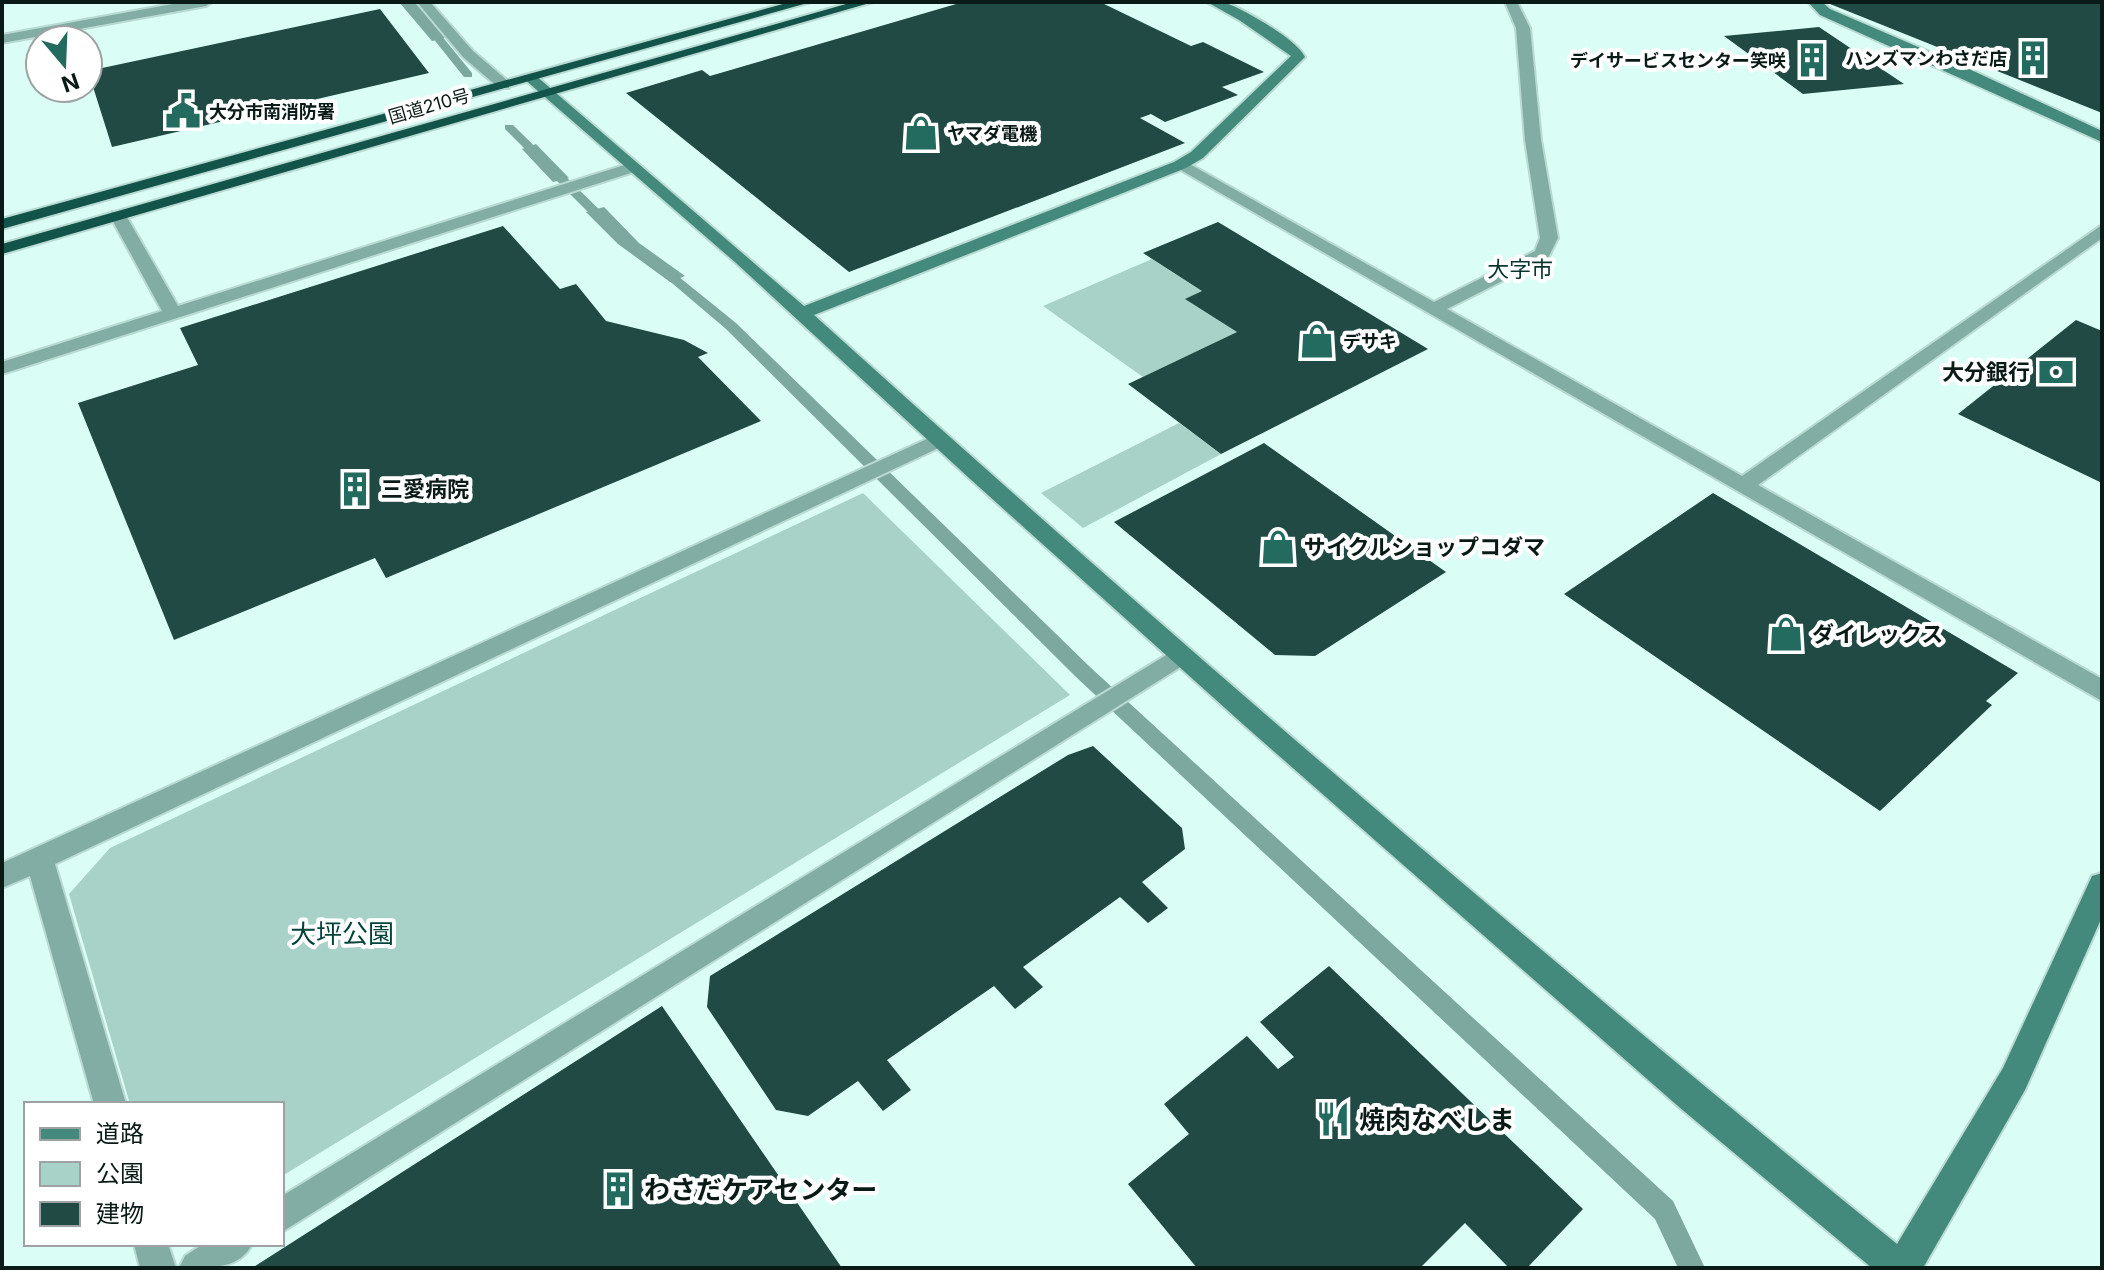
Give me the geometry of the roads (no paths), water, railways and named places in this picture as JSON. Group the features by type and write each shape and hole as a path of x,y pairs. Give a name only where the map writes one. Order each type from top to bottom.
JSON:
{"highway":[{"name":"国道210号","path":"2,249 118,216 805,2"},
{"name":"国道210号","path":"2,224 504,85 539,85 867,2"}],"street":[{"path":"2,39 206,2"},
{"path":"423,2 468,54 504,85"},
{"path":"802,313 1180,165 1203,149 1298,57 1295,51 1244,17 1213,2"},
{"path":"1434,309 1542,254 1547,247 1549,238 1533,140 1523,28 1511,2"},
{"path":"1805,2 1814,2 1825,12 1952,66 2102,137"},
{"path":"539,85 802,313 1181,655 1667,1076 1901,1268 2014,1079 2102,885"},
{"path":"1180,165 2102,691"},
{"path":"2,368 634,167"},
{"path":"118,216 173,314"},
{"path":"1743,486 2102,230"},
{"path":"2,876 940,439"},
{"path":"284,1214 1181,655"},
{"path":"39,859 109,1102"},
{"path":"152,1246 158,1268"},
{"path":"197,1268 232,1246"}],"waterway":[{"path":"409,2 468,75"},
{"path":"509,127 610,227"},
{"path":"658,264 731,326 1083,672 1664,1210 1692,1268"}],"place":[{"name":"ハンズマンわさだ店","path":"2033,58"},
{"name":"デイサービスセンター笑咲","path":"1812,60"},
{"name":"大分市南消防署","path":"183,111"},
{"name":"ヤマダ電機","path":"921,133"},
{"name":"デサキ","path":"1317,341"},
{"name":"大分銀行","path":"2056,372"},
{"name":"三愛病院","path":"355,489"},
{"name":"サイクルショップコダマ","path":"1278,547"},
{"name":"ダイレックス","path":"1786,634"},
{"name":"焼肉なべしま","path":"1333,1119"},
{"name":"わさだケアセンター","path":"618,1189"}],"district":[{"name":"大字市","path":"1520,269"}],"park label":[{"name":"大坪公園","path":"342,933"}]}
